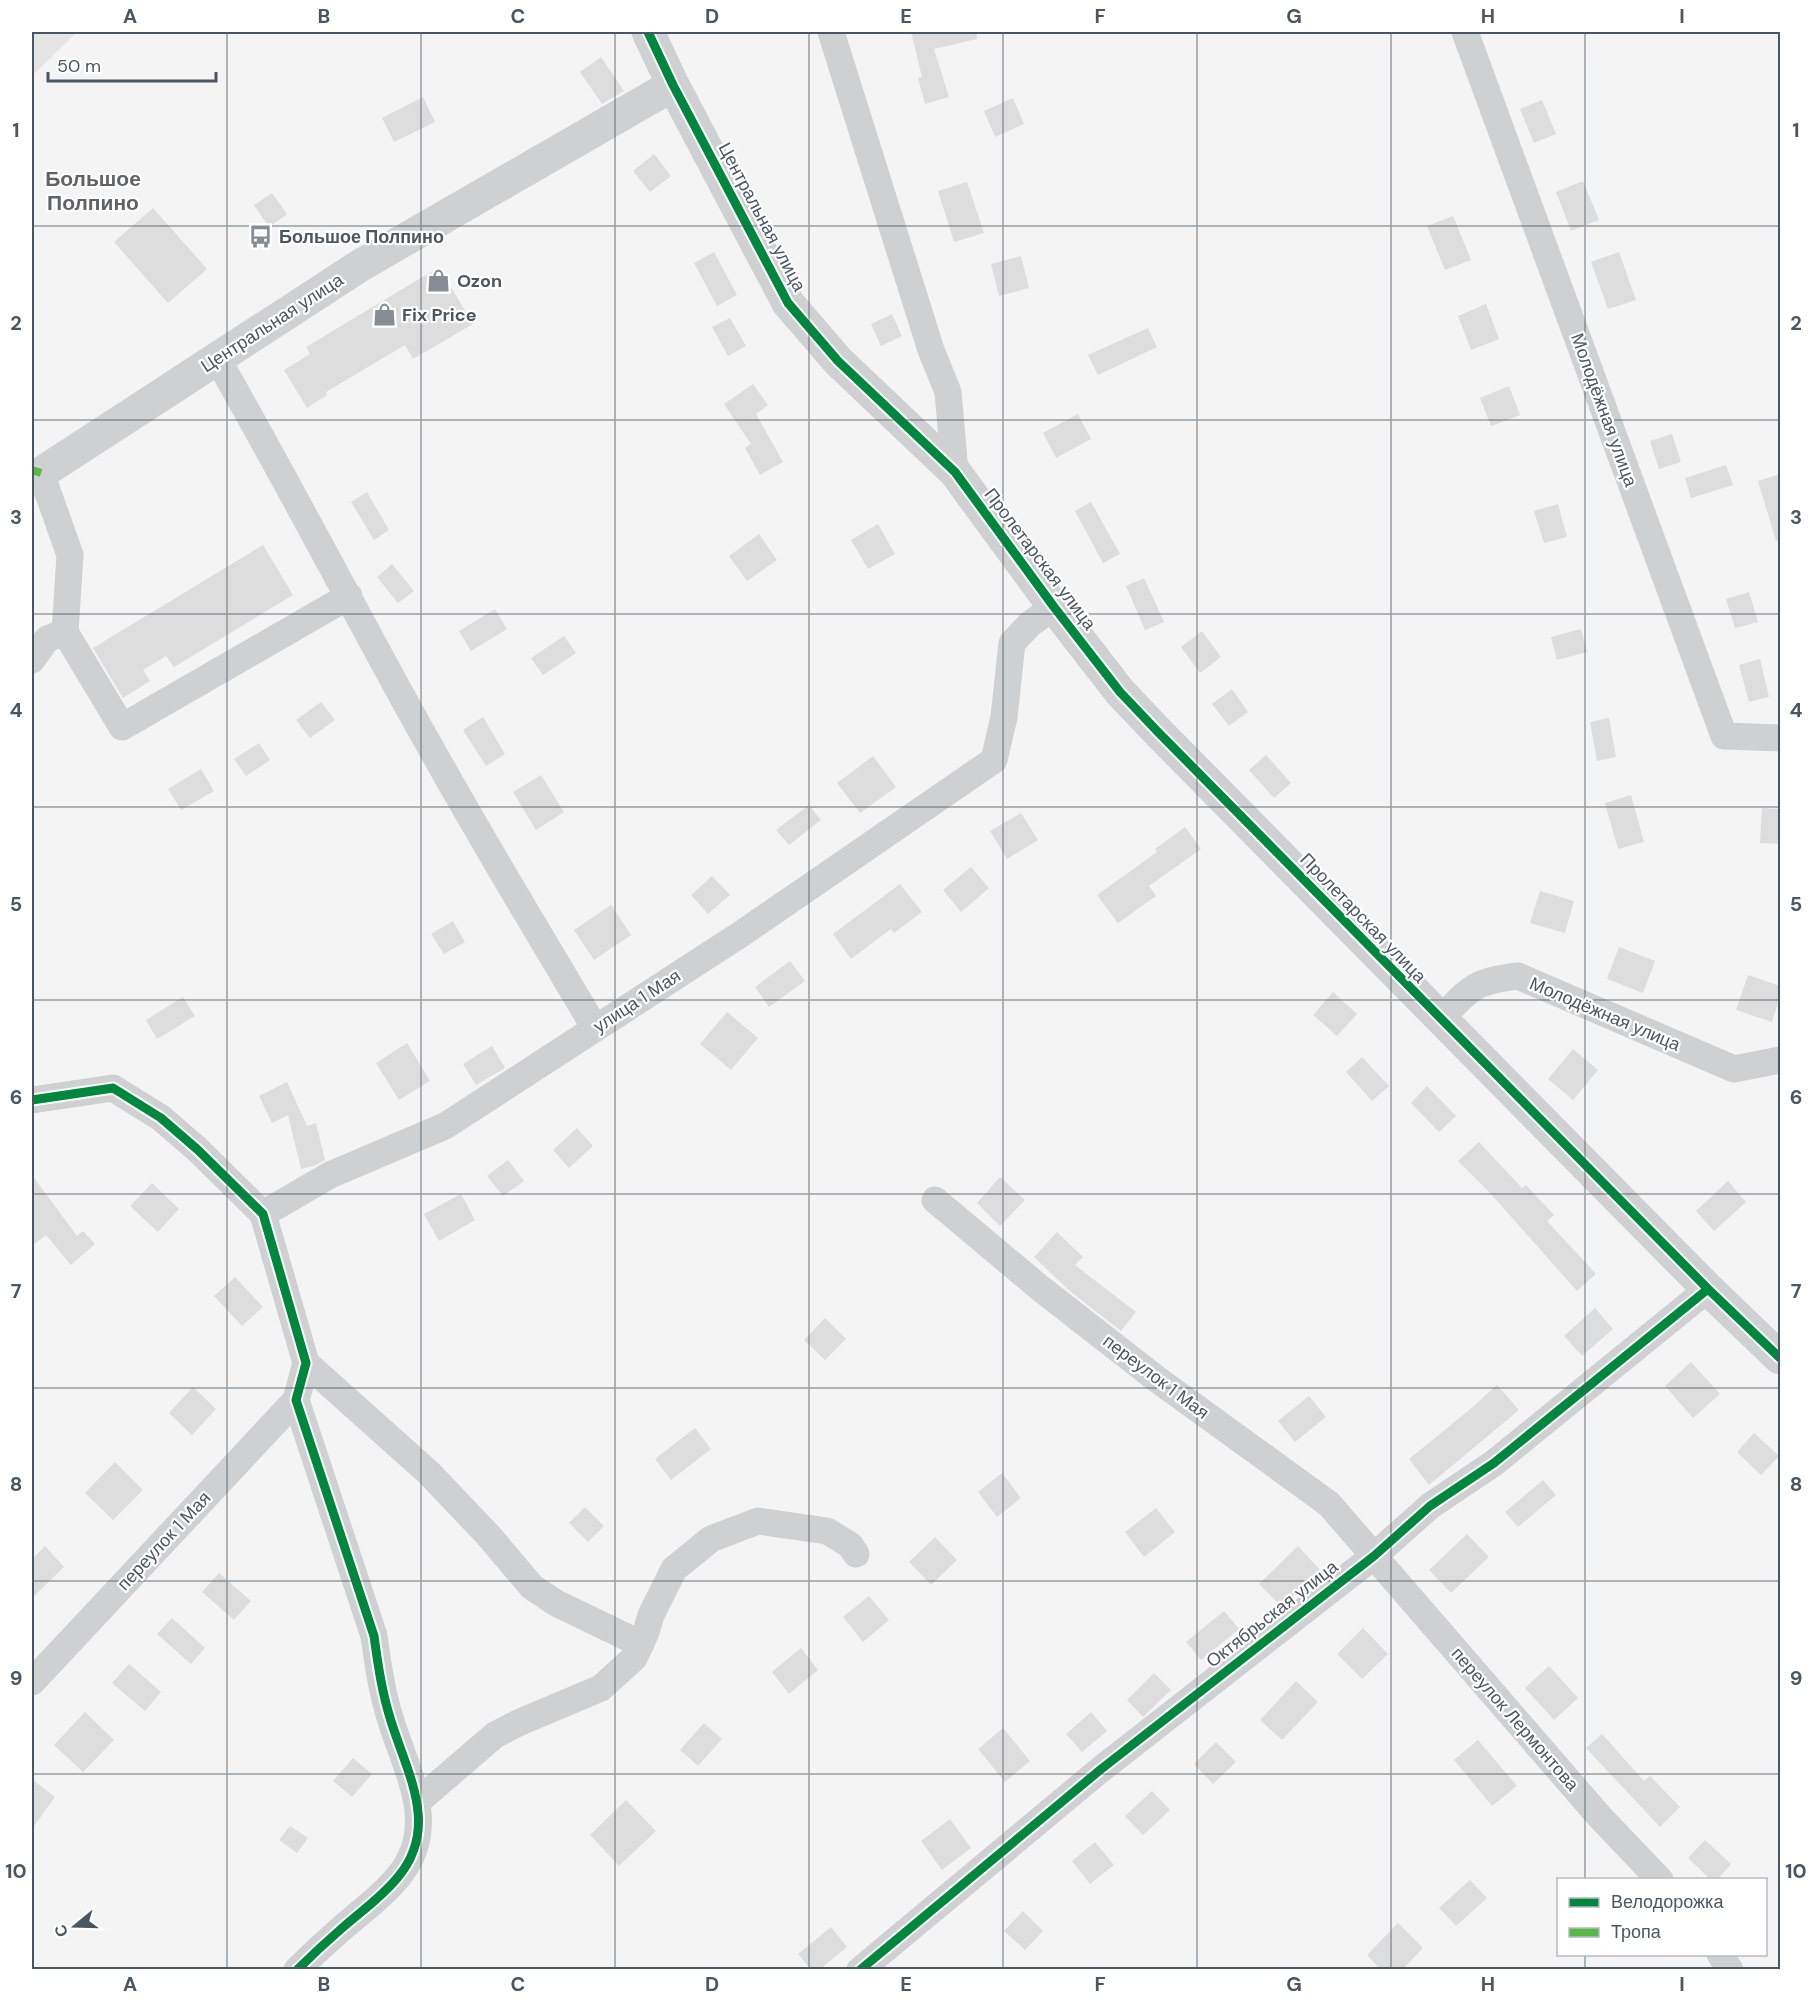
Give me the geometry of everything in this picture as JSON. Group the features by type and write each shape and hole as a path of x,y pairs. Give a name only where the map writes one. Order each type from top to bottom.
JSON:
{"street":[{"name":"Центральная улица","path":"648,32 673,85 788,303 838,361 955,472"},
{"path":"831,32 928,339 948,392 955,472"},
{"name":"Молодёжная улица","path":"1465,32 1724,736 1780,738"},
{"name":"Центральная улица","path":"36,476 361,265 673,85"},
{"path":"217,358 281,470 479,832 595,1028"},
{"name":"Пролетарская улица","path":"955,472 1054,608 1120,692 1440,1020 1708,1289 1780,1358"},
{"path":"36,476 70,555 65,632 122,727 349,596"},
{"name":"улица 1 Мая","path":"262,1214 330,1175 445,1126 741,934 994,760 1004,717 1012,644 1030,624 1054,608"},
{"path":"32,660 47,639 65,632"},
{"name":"Молодёжная улица","path":"1440,1020 1470,989 1492,979 1518,976 1734,1069 1780,1060"},
{"path":"32,1100 113,1088 161,1118 198,1150 262,1214 306,1363 296,1400 374,1636 378,1668 391,1721 413,1781 419,1827 414,1848 400,1875 378,1899 342,1928 297,1970"},
{"name":"переулок 1 Мая","path":"934,1200 1040,1288 1158,1380 1329,1504 1374,1556"},
{"name":"Октябрьская улица","path":"860,1970 1100,1770 1374,1556 1430,1506 1494,1463 1708,1289"},
{"path":"306,1363 429,1473 488,1535 532,1587 556,1603 641,1644"},
{"name":"переулок 1 Мая","path":"32,1682 296,1400"},
{"path":"417,1802 495,1735 602,1688 634,1658 651,1615 674,1569 711,1539 758,1521 827,1531 850,1545 856,1554"},
{"name":"переулок Лермонтова","path":"1374,1556 1599,1816 1658,1878"},
{"path":"1721,1956 1730,1970"}],"shaded area":[{"path":"32,32 77,32 32,76"}],"building":[{"path":"911,32 976,32 977,39 934,49 949,97 925,104 918,78 922,77"},
{"path":"601,57 624,91 602,104 580,72"},
{"path":"423,97 435,122 394,142 382,118"},
{"path":"1013,98 1024,124 995,137 984,111"},
{"path":"1542,100 1556,134 1534,143 1520,109"},
{"path":"654,154 671,176 650,192 633,171"},
{"path":"1583,181 1599,220 1571,231 1556,192"},
{"path":"967,182 984,233 954,242 938,191"},
{"path":"272,193 287,214 269,227 254,205"},
{"path":"153,208 207,269 168,303 114,242"},
{"path":"1453,216 1471,260 1445,270 1427,226"},
{"path":"714,252 737,295 717,306 694,263"},
{"path":"1619,252 1636,300 1608,309 1591,262"},
{"path":"1021,256 1029,288 999,296 991,264"},
{"path":"439,267 473,324 413,359 405,345 326,392 327,395 307,408 284,370 310,354 306,347"},
{"path":"1486,304 1499,339 1471,350 1458,316"},
{"path":"892,314 902,336 881,346 871,324"},
{"path":"730,318 746,346 728,356 712,327"},
{"path":"1148,328 1157,347 1098,375 1088,355"},
{"path":"753,384 768,405 756,414 783,462 760,475 745,448 751,444 724,404"},
{"path":"1509,386 1520,415 1491,426 1480,398"},
{"path":"1078,414 1091,439 1056,458 1043,433"},
{"path":"1672,434 1681,462 1659,469 1650,441"},
{"path":"1726,465 1733,485 1691,498 1685,478"},
{"path":"1780,474 1780,540 1776,541 1758,481"},
{"path":"367,492 389,530 374,540 351,502"},
{"path":"1091,502 1120,554 1103,563 1075,511"},
{"path":"1558,504 1567,537 1544,543 1534,511"},
{"path":"878,524 895,554 868,569 851,540"},
{"path":"759,534 777,560 747,581 729,556"},
{"path":"263,545 293,595 174,667 166,656 143,670 150,681 123,698 93,648"},
{"path":"392,564 414,591 398,603 377,577"},
{"path":"1144,578 1164,622 1145,630 1126,586"},
{"path":"1749,592 1758,622 1735,628 1726,599"},
{"path":"495,609 507,629 471,651 459,631"},
{"path":"1581,629 1587,652 1557,660 1551,637"},
{"path":"1202,631 1221,657 1200,673 1181,647"},
{"path":"564,636 576,653 543,675 531,658"},
{"path":"1760,659 1769,697 1749,702 1739,665"},
{"path":"1232,689 1248,712 1229,726 1212,704"},
{"path":"321,702 335,720 310,738 296,720"},
{"path":"483,717 505,754 486,766 463,730"},
{"path":"1609,718 1616,757 1597,761 1590,722"},
{"path":"259,743 270,760 246,776 234,759"},
{"path":"1266,755 1291,783 1274,798 1249,770"},
{"path":"873,756 896,787 860,813 837,783"},
{"path":"201,769 214,791 181,810 168,789"},
{"path":"541,775 564,812 536,830 513,792"},
{"path":"1631,795 1644,842 1618,849 1605,803"},
{"path":"809,805 821,820 789,845 776,830"},
{"path":"1762,808 1780,809 1780,844 1760,843"},
{"path":"1021,813 1038,840 1007,859 990,831"},
{"path":"1185,827 1201,849 1149,886 1156,896 1118,923 1097,895 1157,852 1155,849"},
{"path":"971,867 989,888 961,912 943,890"},
{"path":"712,876 730,895 708,914 691,895"},
{"path":"900,884 922,912 894,933 891,929 851,959 833,934"},
{"path":"1540,891 1574,901 1565,933 1530,923"},
{"path":"611,905 631,935 594,960 574,930"},
{"path":"453,921 465,942 444,954 431,934"},
{"path":"1619,947 1655,961 1643,993 1607,979"},
{"path":"790,961 805,981 769,1007 755,987"},
{"path":"1748,975 1780,986 1780,996 1772,1022 1736,1010"},
{"path":"1333,992 1357,1014 1337,1036 1313,1015"},
{"path":"183,997 195,1016 157,1039 146,1020"},
{"path":"727,1012 758,1038 731,1070 700,1044"},
{"path":"407,1043 430,1081 399,1100 376,1063"},
{"path":"492,1046 505,1068 476,1085 463,1064"},
{"path":"1573,1049 1598,1070 1573,1100 1548,1079"},
{"path":"1362,1057 1389,1086 1372,1101 1346,1072"},
{"path":"287,1082 307,1126 316,1123 325,1160 314,1166 301,1169 288,1115 272,1123 259,1096"},
{"path":"1427,1086 1456,1116 1439,1132 1411,1103"},
{"path":"577,1128 593,1146 569,1168 553,1150"},
{"path":"1479,1142 1522,1188 1526,1185 1554,1215 1547,1221 1596,1274 1577,1291 1490,1193 1458,1161"},
{"path":"508,1160 524,1181 503,1196 487,1176"},
{"path":"32,1175 77,1236 83,1231 95,1244 71,1265 46,1235 32,1246"},
{"path":"1000,1177 1025,1200 1000,1226 977,1203"},
{"path":"1728,1181 1746,1202 1714,1231 1696,1211"},
{"path":"152,1183 179,1209 158,1232 130,1206"},
{"path":"461,1194 475,1220 439,1241 424,1214"},
{"path":"1057,1232 1083,1257 1075,1265 1136,1312 1121,1331 1071,1292 1034,1257"},
{"path":"235,1277 263,1307 242,1326 214,1296"},
{"path":"1595,1308 1613,1329 1582,1356 1564,1336"},
{"path":"825,1318 846,1339 825,1360 804,1340"},
{"path":"1691,1362 1720,1394 1693,1418 1665,1386"},
{"path":"1497,1385 1519,1410 1429,1485 1409,1459"},
{"path":"193,1387 216,1409 192,1435 169,1413"},
{"path":"1309,1396 1326,1417 1295,1442 1278,1421"},
{"path":"695,1428 711,1449 671,1480 655,1459"},
{"path":"1754,1433 1779,1456 1761,1475 1737,1452"},
{"path":"115,1462 143,1490 113,1520 85,1493"},
{"path":"1002,1473 1021,1498 997,1517 978,1492"},
{"path":"1543,1480 1556,1495 1518,1527 1505,1512"},
{"path":"585,1507 604,1526 588,1542 569,1523"},
{"path":"1156,1508 1175,1532 1144,1557 1125,1532"},
{"path":"1467,1534 1489,1557 1451,1593 1429,1570"},
{"path":"935,1537 957,1560 931,1585 909,1562"},
{"path":"45,1546 64,1567 32,1598 32,1559"},
{"path":"1298,1546 1320,1570 1282,1607 1259,1584"},
{"path":"219,1573 251,1601 234,1620 202,1592"},
{"path":"869,1596 889,1620 863,1642 843,1617"},
{"path":"1224,1611 1239,1629 1201,1660 1186,1642"},
{"path":"172,1618 205,1648 191,1664 157,1634"},
{"path":"1363,1628 1388,1654 1362,1679 1337,1654"},
{"path":"801,1648 818,1670 789,1694 772,1672"},
{"path":"129,1664 161,1692 145,1711 112,1683"},
{"path":"1549,1666 1578,1698 1554,1720 1525,1688"},
{"path":"1154,1673 1171,1690 1143,1717 1127,1700"},
{"path":"1296,1681 1318,1702 1282,1740 1260,1720"},
{"path":"85,1712 114,1740 83,1772 54,1745"},
{"path":"1091,1712 1107,1731 1082,1752 1066,1734"},
{"path":"704,1723 722,1739 698,1766 680,1750"},
{"path":"1003,1728 1030,1761 1005,1782 978,1749"},
{"path":"1602,1734 1644,1781 1650,1776 1680,1807 1660,1827 1586,1748"},
{"path":"1478,1740 1517,1786 1492,1806 1454,1760"},
{"path":"1216,1742 1236,1762 1213,1784 1194,1764"},
{"path":"353,1758 372,1774 352,1797 333,1781"},
{"path":"32,1779 55,1797 32,1829"},
{"path":"1152,1791 1170,1810 1143,1835 1125,1816"},
{"path":"626,1800 656,1831 619,1866 590,1835"},
{"path":"950,1819 971,1848 942,1870 921,1841"},
{"path":"290,1826 308,1838 297,1853 279,1840"},
{"path":"1705,1840 1731,1864 1719,1878 1709,1878 1688,1858"},
{"path":"1095,1842 1114,1865 1090,1884 1072,1861"},
{"path":"1470,1880 1487,1898 1456,1926 1439,1908"},
{"path":"1023,1911 1043,1931 1025,1950 1004,1931"},
{"path":"1398,1923 1423,1948 1402,1970 1381,1970 1367,1955"},
{"path":"831,1927 847,1947 819,1970 811,1970 798,1954"}],"marked path":[{"path":"32,470 41,473"}],"cycle path":[{"path":"648,32 673,85 788,303 838,361 955,472 1054,607 1120,692 1708,1289 1780,1358"},
{"path":"32,1100 113,1088 161,1118 198,1150 263,1214 306,1363 296,1400 374,1636 385,1700 411,1780 418,1819 417,1839 410,1858 398,1877 378,1898 297,1970"},
{"path":"860,1970 1100,1770 1374,1556 1430,1506 1494,1463 1708,1289"}],"place":[{"name":"Большое Полпино","path":"261,237"},
{"name":"Ozon","path":"439,281"},
{"name":"Fix Price","path":"384,315"}],"district":[{"name":"Большое Полпино","path":"93,191"}]}
